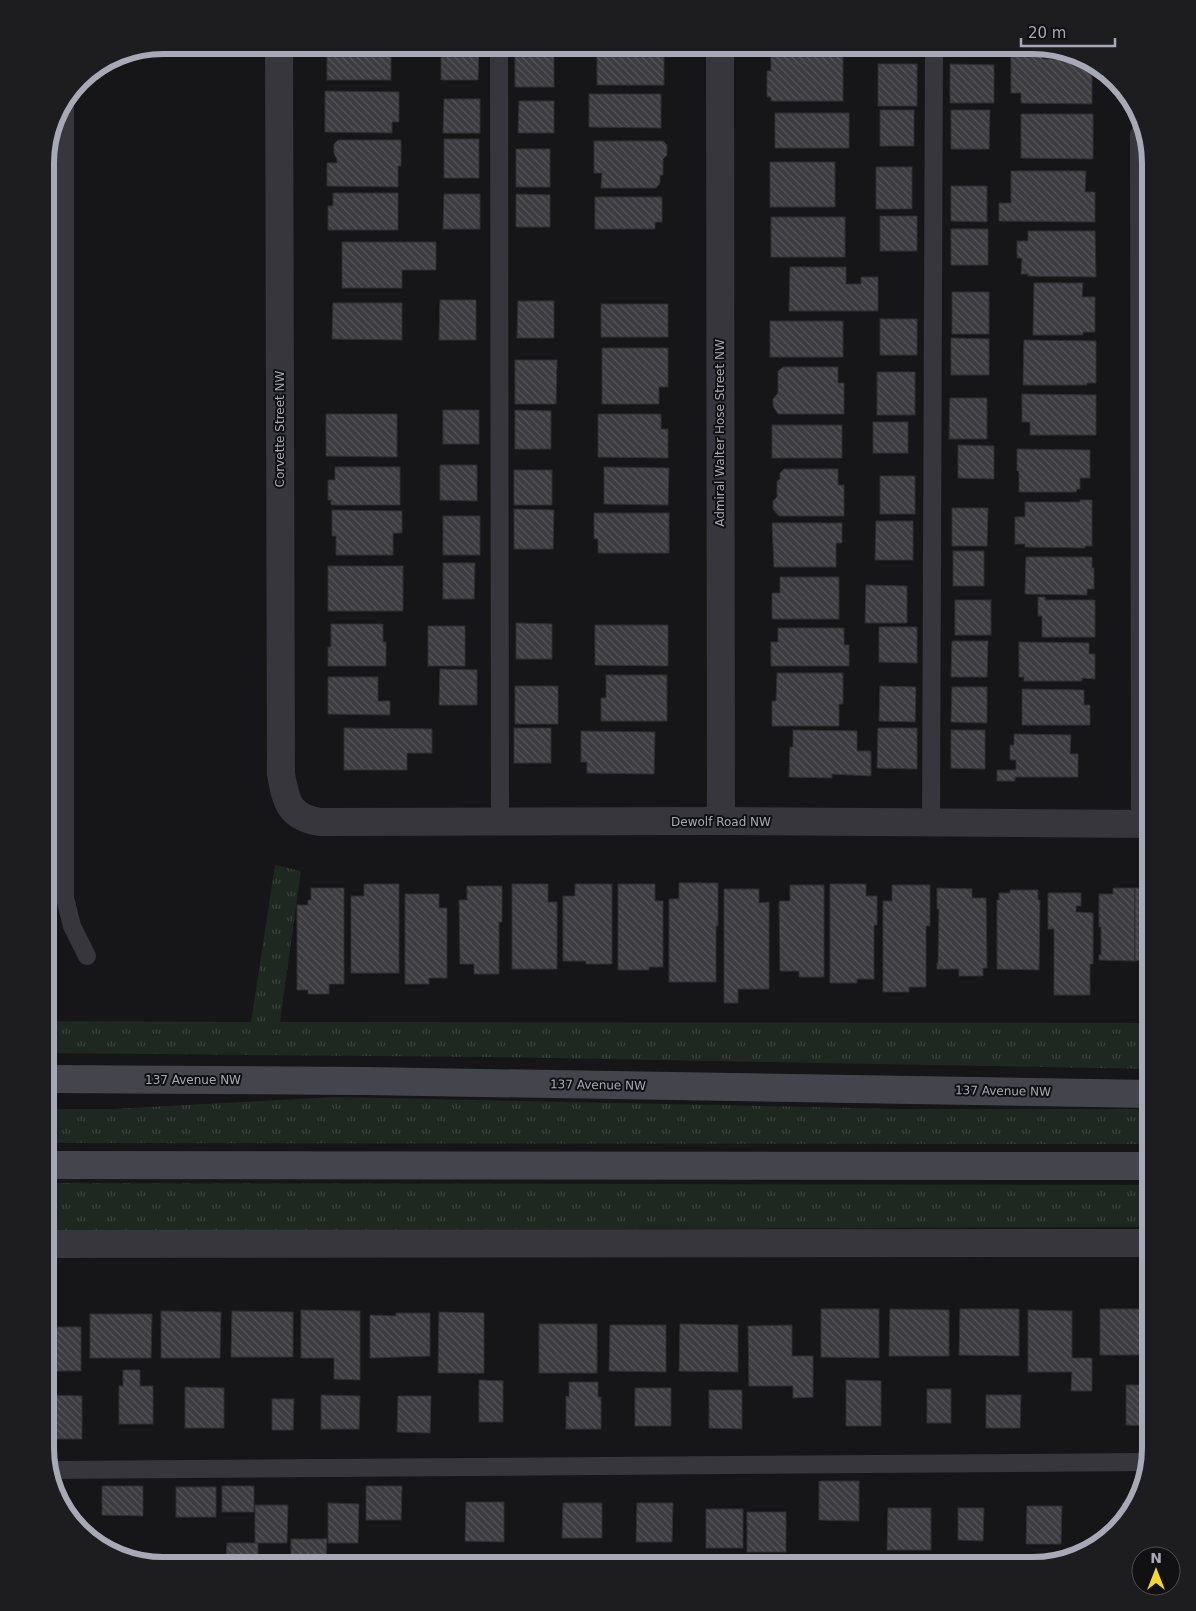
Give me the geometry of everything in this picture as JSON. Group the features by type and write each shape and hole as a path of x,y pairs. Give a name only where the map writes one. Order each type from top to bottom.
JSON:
{"main road":[{"name":"137 Avenue NW","path":"54,1079 365,1081 1142,1094"},
{"path":"54,1165 1142,1166"}],"street":[{"name":"Corvette Street NW","path":"279,54 280,774 284,795 293,811"},
{"name":"Admiral Walter Hose Street NW","path":"720,54 720,821"},
{"name":"Dewolf Road NW","path":"293,811 306,820 320,822 720,821 1142,824"},
{"path":"54,1244 1142,1243"}],"lane":[{"path":"500,54 500,822"},
{"path":"931,823 934,54"},
{"path":"65,114 65,898 72,926 87,956"},
{"path":"54,604 65,604"},
{"path":"56,1470 1141,1462"}],"green space":[{"path":"275,865 301,871 280,1022 1142,1023 1142,1069 489,1057 54,1053 54,1021 251,1022"},
{"path":"336,1097 901,1109 1142,1109 1142,1144 54,1143 54,1109 111,1109"},
{"path":"54,1183 1142,1185 1142,1227 54,1231"}],"building":[{"path":"327,54 391,54 391,80 327,80"},
{"path":"441,54 479,54 478,80 441,80"},
{"path":"515,54 554,54 554,87 515,87"},
{"path":"601,54 668,54 664,55 664,85 597,85 597,56 601,56"},
{"path":"1011,54 1041,54 1042,59 1067,59 1092,71 1092,104 1021,103 1021,93 1011,93"},
{"path":"771,55 843,55 843,101 771,101 771,97 767,97 767,71 771,71"},
{"path":"878,64 917,64 917,106 878,106"},
{"path":"950,64 994,65 994,103 950,103"},
{"path":"325,91 399,92 399,122 392,122 392,133 325,132"},
{"path":"589,94 661,94 661,128 589,127"},
{"path":"444,99 480,99 480,133 443,133"},
{"path":"519,101 554,101 554,133 518,133"},
{"path":"880,110 914,110 914,146 880,146"},
{"path":"951,110 990,110 989,149 951,149"},
{"path":"775,113 849,113 849,148 775,148"},
{"path":"1021,114 1093,114 1093,159 1021,158"},
{"path":"444,139 479,139 479,178 444,178"},
{"path":"338,140 401,140 401,166 398,166 398,187 327,186 327,163 337,163 334,154 334,144"},
{"path":"594,141 663,141 667,145 667,155 663,159 663,175 660,175 660,183 656,188 601,188 602,173 594,173"},
{"path":"516,149 550,149 550,187 516,187"},
{"path":"770,162 835,162 835,207 770,207"},
{"path":"876,167 912,167 912,209 876,209"},
{"path":"1011,171 1086,171 1085,192 1095,192 1095,222 999,221 999,203 1011,203"},
{"path":"951,186 987,186 987,222 951,221"},
{"path":"333,193 398,193 398,230 328,230 328,206 333,206"},
{"path":"444,194 480,194 480,229 443,229"},
{"path":"516,194 550,195 550,227 516,227"},
{"path":"595,197 662,197 662,222 655,222 655,229 595,229"},
{"path":"880,216 917,216 917,251 880,251"},
{"path":"771,217 845,217 845,257 771,257"},
{"path":"951,229 988,229 988,265 951,265"},
{"path":"1028,231 1095,231 1096,277 1028,276 1028,274 1021,274 1022,258 1017,258 1017,241 1028,241"},
{"path":"342,242 436,242 436,270 402,270 402,288 342,288"},
{"path":"790,267 846,267 846,284 861,284 861,277 878,277 878,311 789,311"},
{"path":"1034,283 1083,283 1082,297 1095,297 1095,332 1083,332 1083,335 1033,335"},
{"path":"952,292 989,292 989,334 952,334"},
{"path":"440,300 476,300 476,340 439,340"},
{"path":"518,301 554,301 554,338 517,338"},
{"path":"333,303 402,303 402,340 332,339"},
{"path":"601,304 668,304 668,337 601,337"},
{"path":"880,319 917,319 917,355 880,355"},
{"path":"770,321 843,321 843,357 770,357"},
{"path":"951,338 989,339 989,375 951,375"},
{"path":"1024,340 1096,341 1096,383 1087,383 1087,385 1023,385"},
{"path":"602,348 668,348 668,387 659,387 659,404 602,404"},
{"path":"515,360 557,360 556,404 515,404"},
{"path":"783,367 838,367 838,383 844,383 844,414 778,414 773,406 773,399 778,393 778,371"},
{"path":"877,372 915,372 915,415 877,415"},
{"path":"1022,394 1096,395 1096,435 1030,435 1030,422 1022,422"},
{"path":"950,398 987,398 987,439 949,439"},
{"path":"443,410 479,410 479,444 443,444"},
{"path":"515,410 551,411 551,449 515,449"},
{"path":"326,414 397,414 397,457 326,456"},
{"path":"598,414 661,414 661,429 668,429 668,458 598,457"},
{"path":"873,422 908,422 908,453 873,453"},
{"path":"772,425 842,425 842,458 772,458"},
{"path":"958,445 994,446 994,479 958,478"},
{"path":"1017,449 1090,450 1090,478 1080,478 1080,489 1077,489 1076,492 1019,492"},
{"path":"440,465 477,465 477,501 440,500"},
{"path":"335,467 400,467 400,505 331,505 331,500 328,500 328,480 335,480"},
{"path":"604,467 669,468 668,505 604,504"},
{"path":"784,469 838,469 838,485 844,485 844,516 779,516 773,509 773,501 777,497 777,481 780,479 780,473"},
{"path":"514,470 552,470 552,505 514,505"},
{"path":"880,476 915,476 915,514 880,514"},
{"path":"1080,500 1092,500 1092,546 1085,546 1085,548 1025,547 1025,544 1015,544 1015,517 1025,517 1025,502 1080,502"},
{"path":"952,508 988,508 987,546 952,546"},
{"path":"514,509 554,510 553,549 514,549"},
{"path":"332,510 402,511 402,533 393,533 393,555 336,555 336,536 332,536"},
{"path":"594,513 669,513 669,553 598,553 598,539 594,539"},
{"path":"443,516 480,516 480,555 443,555"},
{"path":"876,521 913,521 913,560 875,560"},
{"path":"772,523 842,523 842,543 836,543 836,567 774,567"},
{"path":"953,551 984,551 984,586 953,586"},
{"path":"1026,557 1092,557 1094,589 1087,589 1087,595 1025,594"},
{"path":"443,563 475,563 474,599 443,599"},
{"path":"328,566 403,566 403,611 328,611"},
{"path":"780,577 839,577 839,619 772,619 772,593 780,593"},
{"path":"866,585 907,586 907,623 865,623"},
{"path":"1038,597 1045,597 1045,600 1095,600 1095,637 1042,637 1042,616 1038,616"},
{"path":"955,600 991,600 991,635 955,635"},
{"path":"516,623 552,624 552,659 516,659"},
{"path":"331,624 383,624 383,642 386,642 386,666 328,666 328,647 331,647"},
{"path":"595,625 668,625 668,666 595,665"},
{"path":"428,626 465,626 465,666 428,666"},
{"path":"879,627 917,627 917,663 879,662"},
{"path":"778,628 844,628 844,645 849,645 849,666 771,666 771,642 778,642"},
{"path":"952,641 988,641 987,677 951,677"},
{"path":"1019,642 1089,643 1089,654 1095,654 1095,679 1082,678 1082,681 1024,681 1024,677 1019,677"},
{"path":"440,669 477,670 477,705 439,705"},
{"path":"777,673 843,673 843,704 839,704 839,726 772,726 772,701 776,701"},
{"path":"606,675 667,675 667,721 601,721 601,698 606,698"},
{"path":"328,677 378,677 378,701 390,701 390,715 328,714"},
{"path":"515,686 558,686 558,724 515,724"},
{"path":"880,686 916,687 915,722 879,721"},
{"path":"952,687 987,687 987,723 951,722"},
{"path":"1022,689 1084,690 1084,705 1090,705 1090,725 1022,725"},
{"path":"344,728 432,729 432,753 407,753 407,770 344,770"},
{"path":"514,728 551,728 551,763 514,763"},
{"path":"878,728 917,728 917,769 877,768"},
{"path":"793,730 857,731 857,751 871,751 871,776 832,774 832,778 789,777 790,747 793,747"},
{"path":"951,730 985,730 985,769 951,768"},
{"path":"581,731 655,732 654,774 587,773 587,762 581,762"},
{"path":"1014,734 1071,735 1070,754 1078,754 1078,777 1015,777 1015,781 997,781 997,770 1016,770 1016,760 1010,760 1010,745 1014,745"},
{"path":"679,883 718,883 716,982 669,982 669,899 679,899"},
{"path":"364,884 399,884 399,973 351,973 351,896 364,896"},
{"path":"512,884 548,884 548,902 557,902 557,969 512,969"},
{"path":"575,884 612,884 612,964 586,964 586,961 563,961 563,896 575,896"},
{"path":"618,884 655,884 655,901 663,901 663,967 649,967 649,970 618,970"},
{"path":"830,884 866,884 866,896 877,896 877,925 874,925 874,979 857,979 857,983 830,983"},
{"path":"790,885 824,885 824,977 799,977 799,971 780,971 779,901 790,901"},
{"path":"892,885 930,885 930,926 926,926 926,987 909,987 909,992 883,992 883,901 892,901"},
{"path":"467,886 502,886 502,922 499,922 499,974 474,974 474,964 460,964 459,900 467,900"},
{"path":"311,888 344,888 344,984 329,984 329,994 308,994 308,990 297,990 297,905 308,905 308,900 311,900"},
{"path":"937,888 972,889 972,898 986,898 987,968 983,968 983,976 959,976 959,969 937,969 939,909 937,909"},
{"path":"1113,888 1135,888 1135,961 1099,960 1099,955 1101,955 1101,927 1099,927 1099,894 1113,894"},
{"path":"1135,888 1142,888 1142,960 1135,961"},
{"path":"724,889 759,889 759,903 769,902 769,989 738,989 738,1003 724,1003"},
{"path":"1010,890 1038,890 1038,900 1040,900 1039,970 997,969 997,900 999,900 999,893 1010,893"},
{"path":"1048,893 1081,893 1081,906 1076,906 1076,912 1093,913 1093,964 1090,964 1090,995 1054,995 1054,929 1048,929"},
{"path":"405,894 439,894 439,908 447,908 447,978 429,978 429,984 405,984"},
{"path":"821,1309 879,1309 879,1358 821,1357"},
{"path":"890,1309 949,1310 949,1356 889,1356"},
{"path":"960,1309 1019,1309 1019,1356 959,1355"},
{"path":"1100,1309 1142,1309 1142,1355 1100,1355"},
{"path":"301,1310 360,1311 360,1380 334,1379 334,1358 301,1358"},
{"path":"1028,1310 1072,1311 1072,1358 1092,1358 1092,1391 1071,1391 1072,1372 1028,1372"},
{"path":"161,1311 221,1312 220,1358 161,1358"},
{"path":"232,1311 293,1312 293,1357 231,1357"},
{"path":"439,1312 484,1313 484,1373 438,1373"},
{"path":"396,1313 430,1313 430,1356 370,1358 370,1315 396,1316"},
{"path":"90,1314 152,1314 151,1358 90,1358"},
{"path":"539,1324 597,1324 597,1373 539,1373"},
{"path":"680,1324 738,1325 738,1372 679,1371"},
{"path":"610,1325 666,1325 666,1372 609,1371"},
{"path":"792,1325 792,1356 813,1356 813,1397 793,1398 793,1386 749,1386 748,1326"},
{"path":"54,1327 81,1327 81,1371 54,1371"},
{"path":"123,1370 140,1370 140,1386 153,1386 153,1424 119,1424 119,1386 123,1386"},
{"path":"479,1380 503,1381 503,1422 479,1422"},
{"path":"846,1380 881,1381 881,1426 846,1426"},
{"path":"569,1382 598,1382 598,1397 601,1397 601,1429 566,1429 566,1396 569,1397"},
{"path":"1126,1385 1142,1385 1142,1426 1126,1425"},
{"path":"185,1387 224,1388 224,1428 185,1428"},
{"path":"635,1388 671,1388 671,1426 635,1426"},
{"path":"927,1389 951,1389 951,1423 927,1423"},
{"path":"709,1390 742,1390 742,1429 709,1428"},
{"path":"54,1395 82,1396 82,1439 54,1439"},
{"path":"321,1395 360,1396 359,1429 321,1429"},
{"path":"986,1395 1021,1395 1020,1428 986,1428"},
{"path":"398,1396 431,1396 430,1433 397,1432"},
{"path":"272,1399 294,1399 293,1430 272,1430"},
{"path":"819,1481 859,1481 859,1521 819,1520"},
{"path":"102,1486 143,1486 143,1516 102,1515"},
{"path":"222,1486 254,1486 254,1512 222,1512"},
{"path":"366,1486 402,1486 401,1520 366,1520"},
{"path":"176,1487 216,1487 216,1517 176,1517"},
{"path":"466,1502 504,1502 504,1542 465,1541"},
{"path":"328,1503 359,1504 358,1543 328,1543"},
{"path":"563,1503 602,1503 602,1538 562,1538"},
{"path":"637,1503 673,1503 672,1542 636,1542"},
{"path":"1122,1503 1128,1503 1124,1509 1122,1511"},
{"path":"255,1505 288,1505 287,1543 255,1543"},
{"path":"1027,1506 1062,1506 1061,1544 1026,1544"},
{"path":"888,1508 931,1508 931,1550 887,1550"},
{"path":"958,1508 984,1508 983,1541 958,1540"},
{"path":"706,1509 743,1509 743,1548 706,1548"},
{"path":"747,1512 786,1512 786,1552 747,1552"},
{"path":"291,1539 327,1539 326,1557 291,1557"},
{"path":"227,1543 258,1543 258,1557 226,1557"}]}
